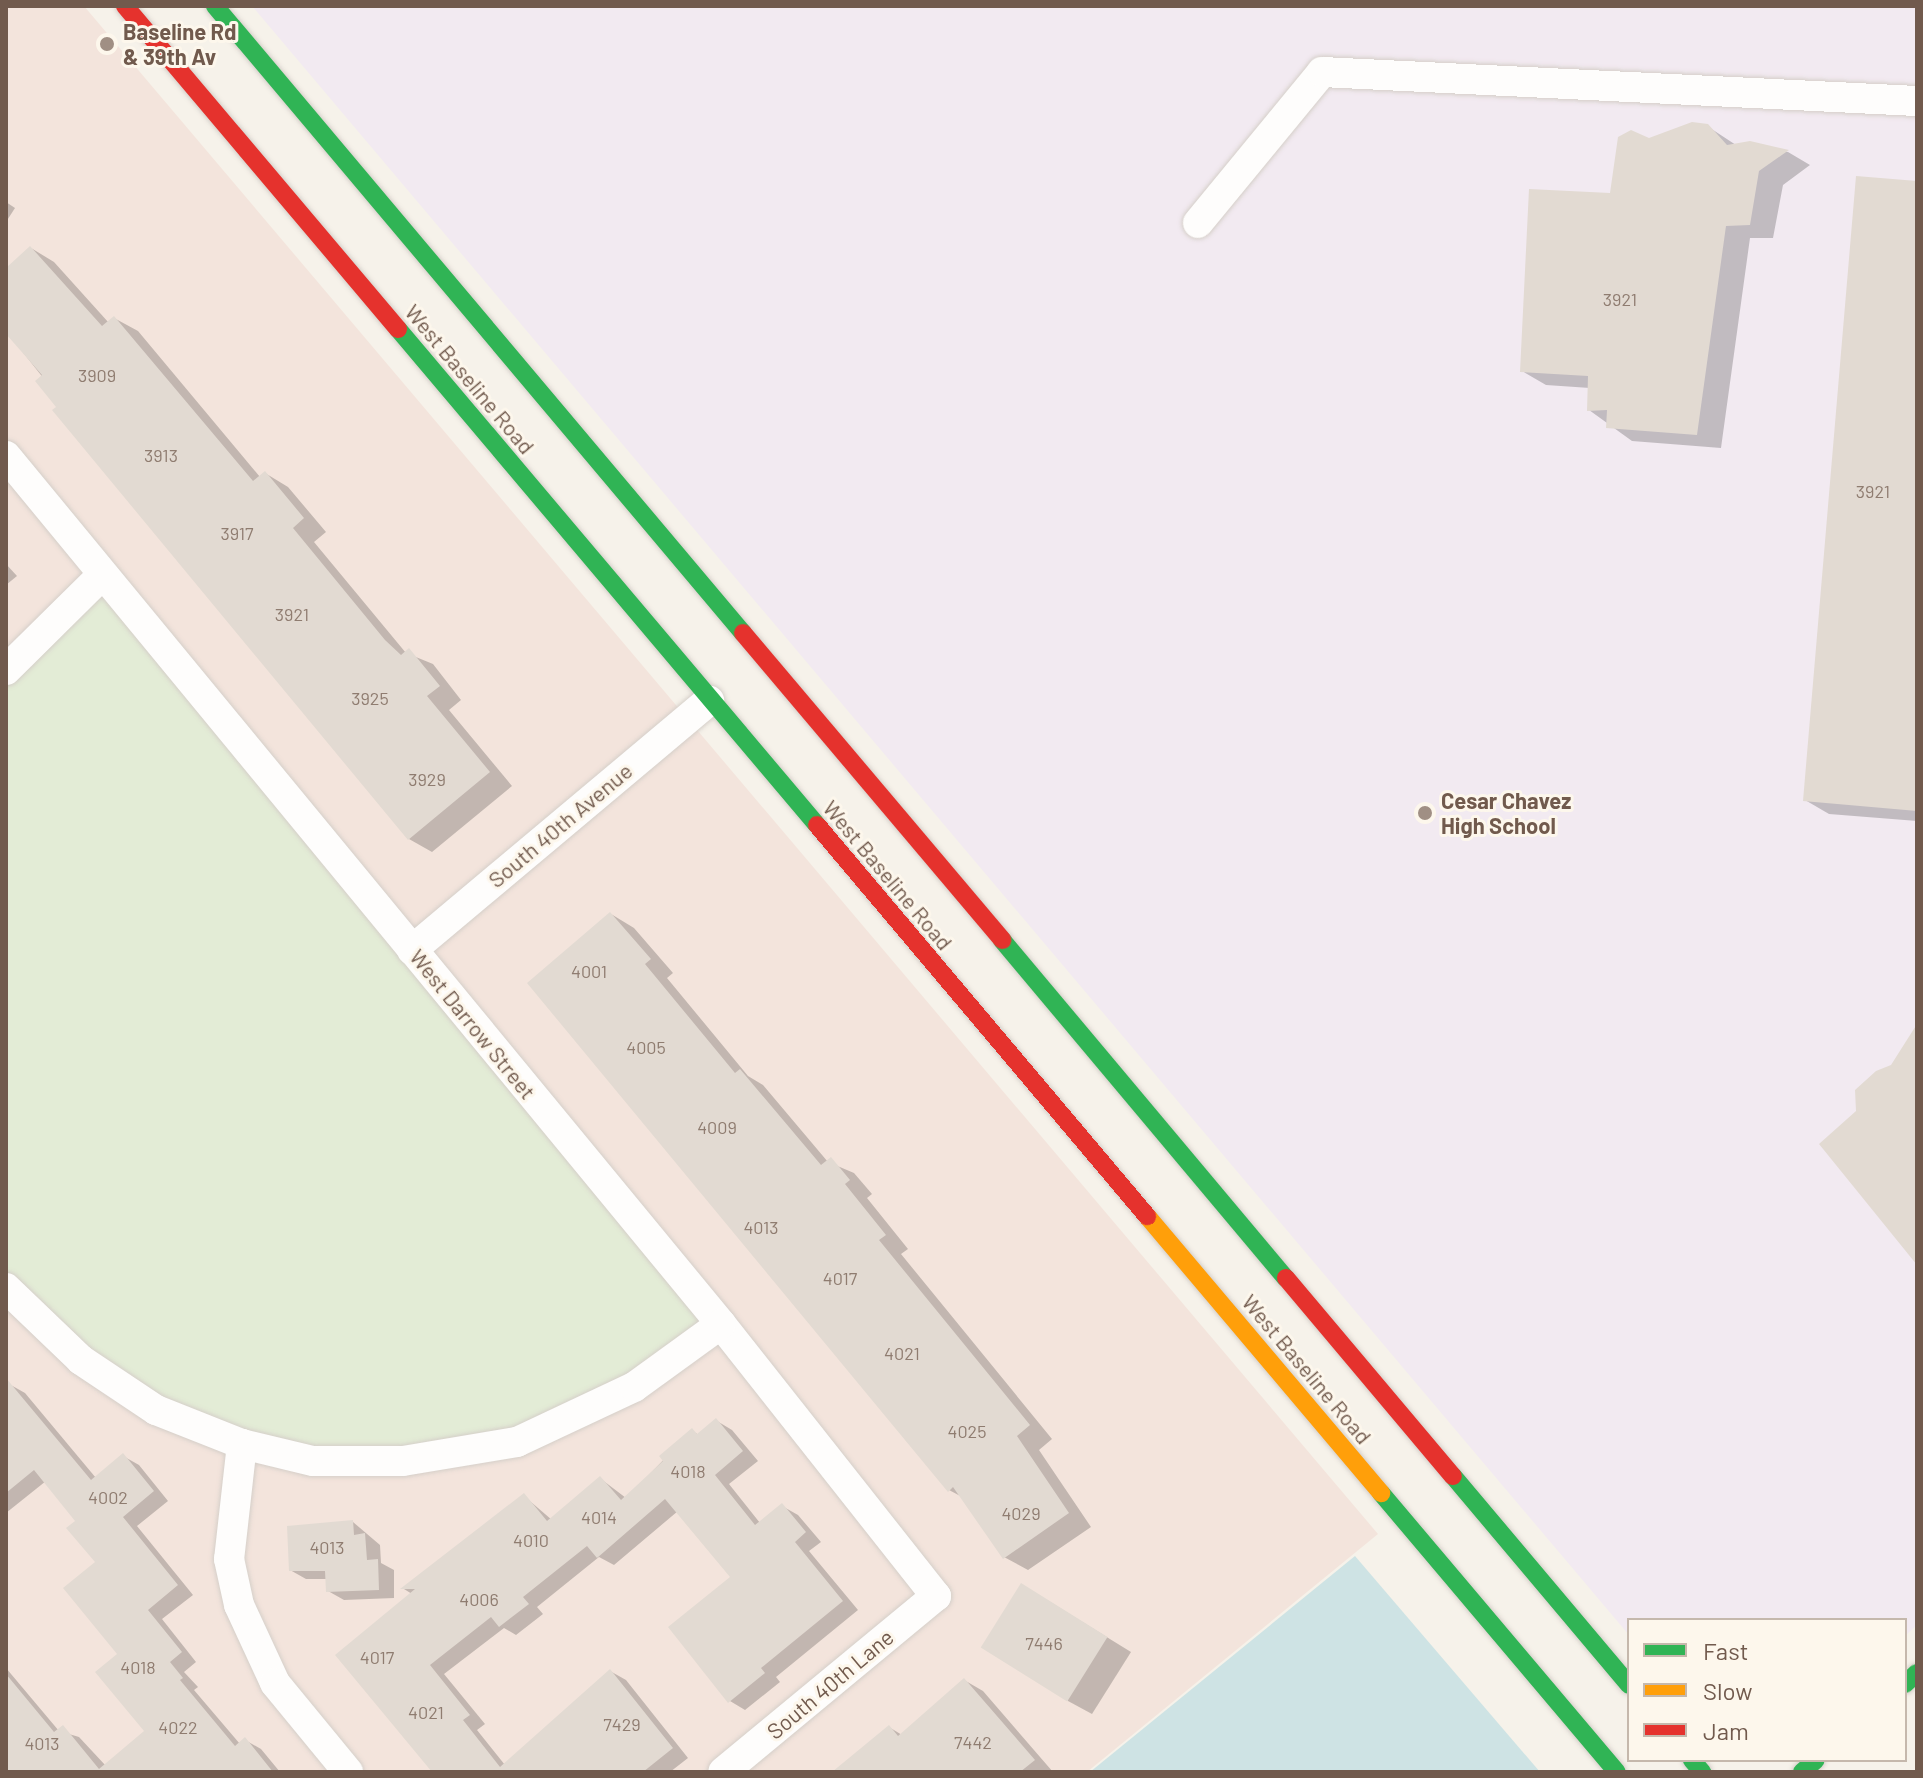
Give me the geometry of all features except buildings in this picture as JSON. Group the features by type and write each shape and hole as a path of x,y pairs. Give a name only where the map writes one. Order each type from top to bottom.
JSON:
{"main road":[{"name":"West Baseline Road","path":"125,6 709,701 1617,1772"},
{"name":"West Baseline Road","path":"215,6 1627,1683"}],"street":[{"path":"1198,223 1322,72 1917,101"},
{"name":"West Darrow Street","path":"6,456 721,1324 936,1596"},
{"path":"6,670 102,575"},
{"name":"South 40th Avenue","path":"412,950 709,701"},
{"path":"6,1288 81,1360 156,1410 242,1444 313,1461 403,1461 517,1442 634,1387 721,1324"},
{"path":"242,1444 229,1559 239,1605 275,1683 348,1772"},
{"name":"South 40th Lane","path":"723,1772 936,1596"}],"shaded area":[{"path":"6,6 84,6 1378,1534 1087,1772 6,1772"},
{"name":"Cesar Chavez High School","path":"252,6 1917,6 1917,1625 1907,1634 1907,1618 1627,1618 1627,1633"},
{"path":"1355,1556 1540,1772 1090,1772"}],"green space":[{"path":"102,575 721,1324 517,1442 313,1461 156,1410 6,1288 6,670"}],"traffic: fast":[{"path":"215,6 743,633"},
{"path":"398,329 817,825"},
{"path":"1002,940 1286,1278"},
{"path":"1453,1476 1627,1683"},
{"path":"1381,1493 1617,1772"},
{"path":"1907,1682 1917,1673"},
{"path":"1694,1762 1702,1772"},
{"path":"1802,1772 1814,1762"}],"traffic: slow":[{"path":"1147,1216 1381,1493"}],"traffic: jam":[{"path":"125,6 398,329"},
{"path":"743,633 1002,940"},
{"path":"817,825 1147,1216"},
{"path":"1286,1278 1453,1476"}],"place":[{"name":"Baseline Rd & 39th Av","path":"107,44"},
{"name":"Cesar Chavez High School","path":"1425,813"}]}
